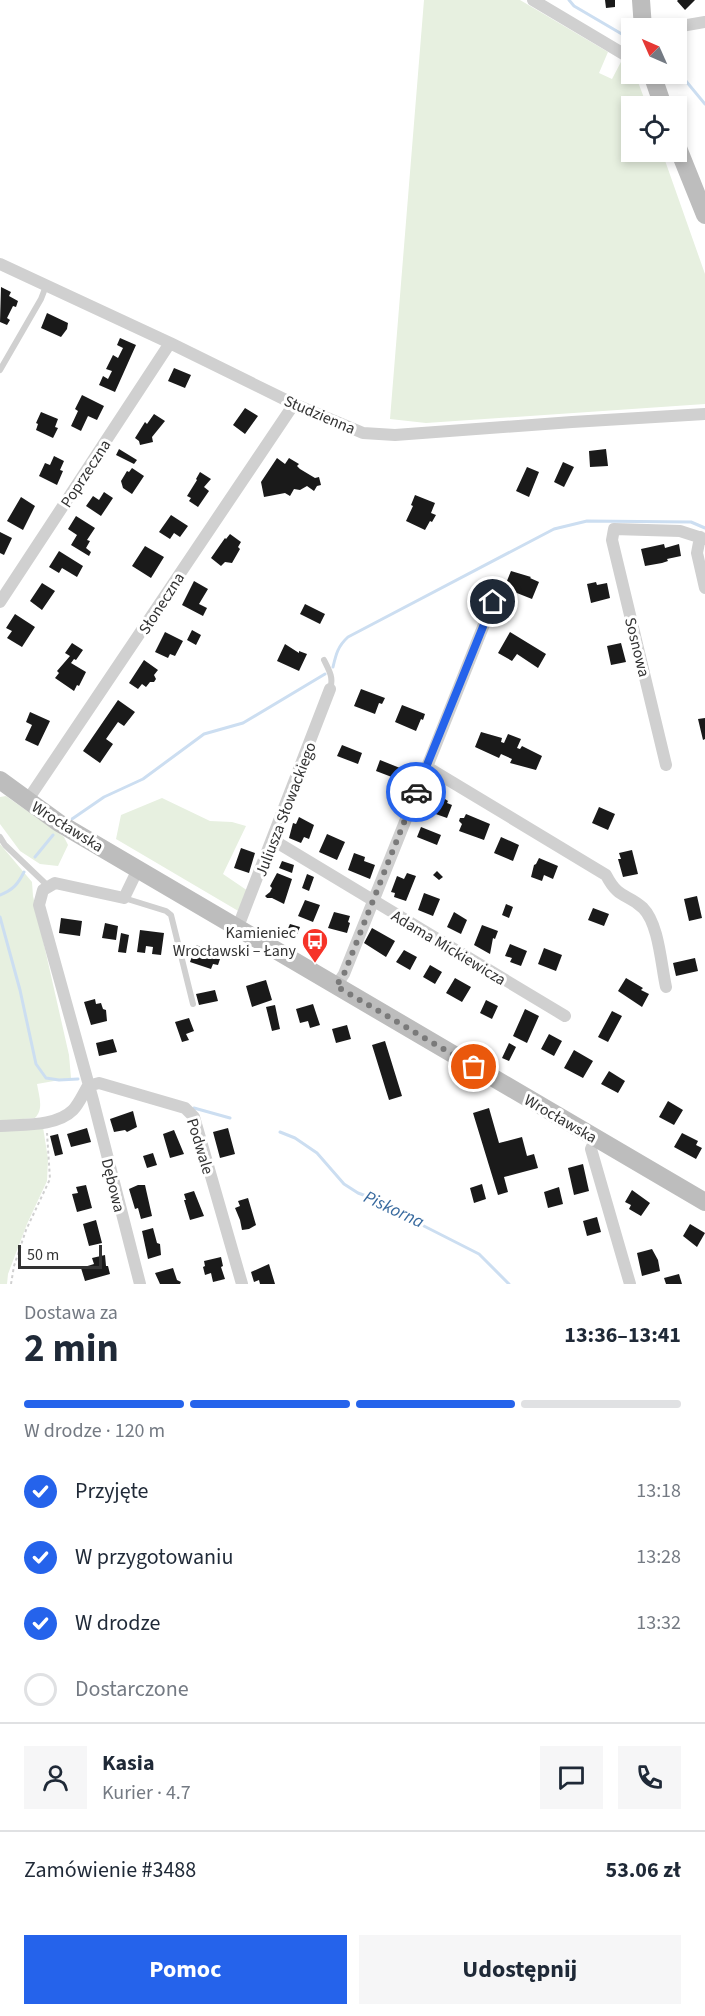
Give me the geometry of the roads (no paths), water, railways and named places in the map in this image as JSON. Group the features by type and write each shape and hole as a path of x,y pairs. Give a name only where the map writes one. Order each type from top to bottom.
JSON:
{"main road":[{"path":"641,0 642,18"},
{"path":"684,162 705,215"},
{"name":"Wrocławska","path":"1,783 59,823 705,1201"}],"street":[{"path":"533,0 621,52"},
{"path":"687,25 705,22"},
{"name":"Studzienna","path":"0,264 294,404 363,433 395,435 705,414"},
{"name":"Poprzeczna","path":"0,602 170,343"},
{"name":"Słoneczna","path":"27,801 294,404"},
{"name":"Sosnowa","path":"666,765 612,540 614,529 680,531 703,538"},
{"path":"703,538 697,553 705,588"},
{"path":"336,986 344,974 493,602"},
{"name":"Juliusza Słowackiego","path":"236,927 241,920 273,840 330,689"},
{"path":"427,767 606,875 620,894 642,907 653,921 666,987"},
{"name":"Adama Mickiewicza","path":"273,840 565,1016"},
{"path":"0,1126 46,1122 67,1115 74,1109 87,1086 39,905 43,890 55,884 66,885 124,898 138,869"},
{"name":"Podwale","path":"87,1086 99,1083 143,1097 176,1104 190,1111 194,1117 242,1284"},
{"name":"Dębowa","path":"87,1086 93,1100 140,1284"},
{"path":"596,1138 591,1149 630,1284"}],"lane":[{"path":"0,370 41,299 46,286"},
{"path":"324,660 331,674 330,689"},
{"path":"0,837 5,845 48,886"},
{"path":"124,898 166,911 171,915 193,1004"}],"waterway":[{"path":"569,0 574,6 621,34"},
{"path":"687,82 705,104"},
{"path":"333,667 338,650 348,637 554,529 587,521 691,522 705,528"},
{"path":"72,819 104,797 143,779 204,734 243,723 325,674"},
{"path":"35,857 53,835"},
{"path":"0,895 15,886 24,872"},
{"name":"Piskorna","path":"0,917 20,990 36,1064 46,1078 78,1079"},
{"name":"Piskorna","path":"194,1108 230,1118"},
{"name":"Piskorna","path":"280,1132 295,1138 317,1153 344,1184 358,1193 396,1207 418,1223 479,1254 509,1284"}],"place":[{"name":"Kamieniec Wrocławski – Łany","path":"315,964"}]}
